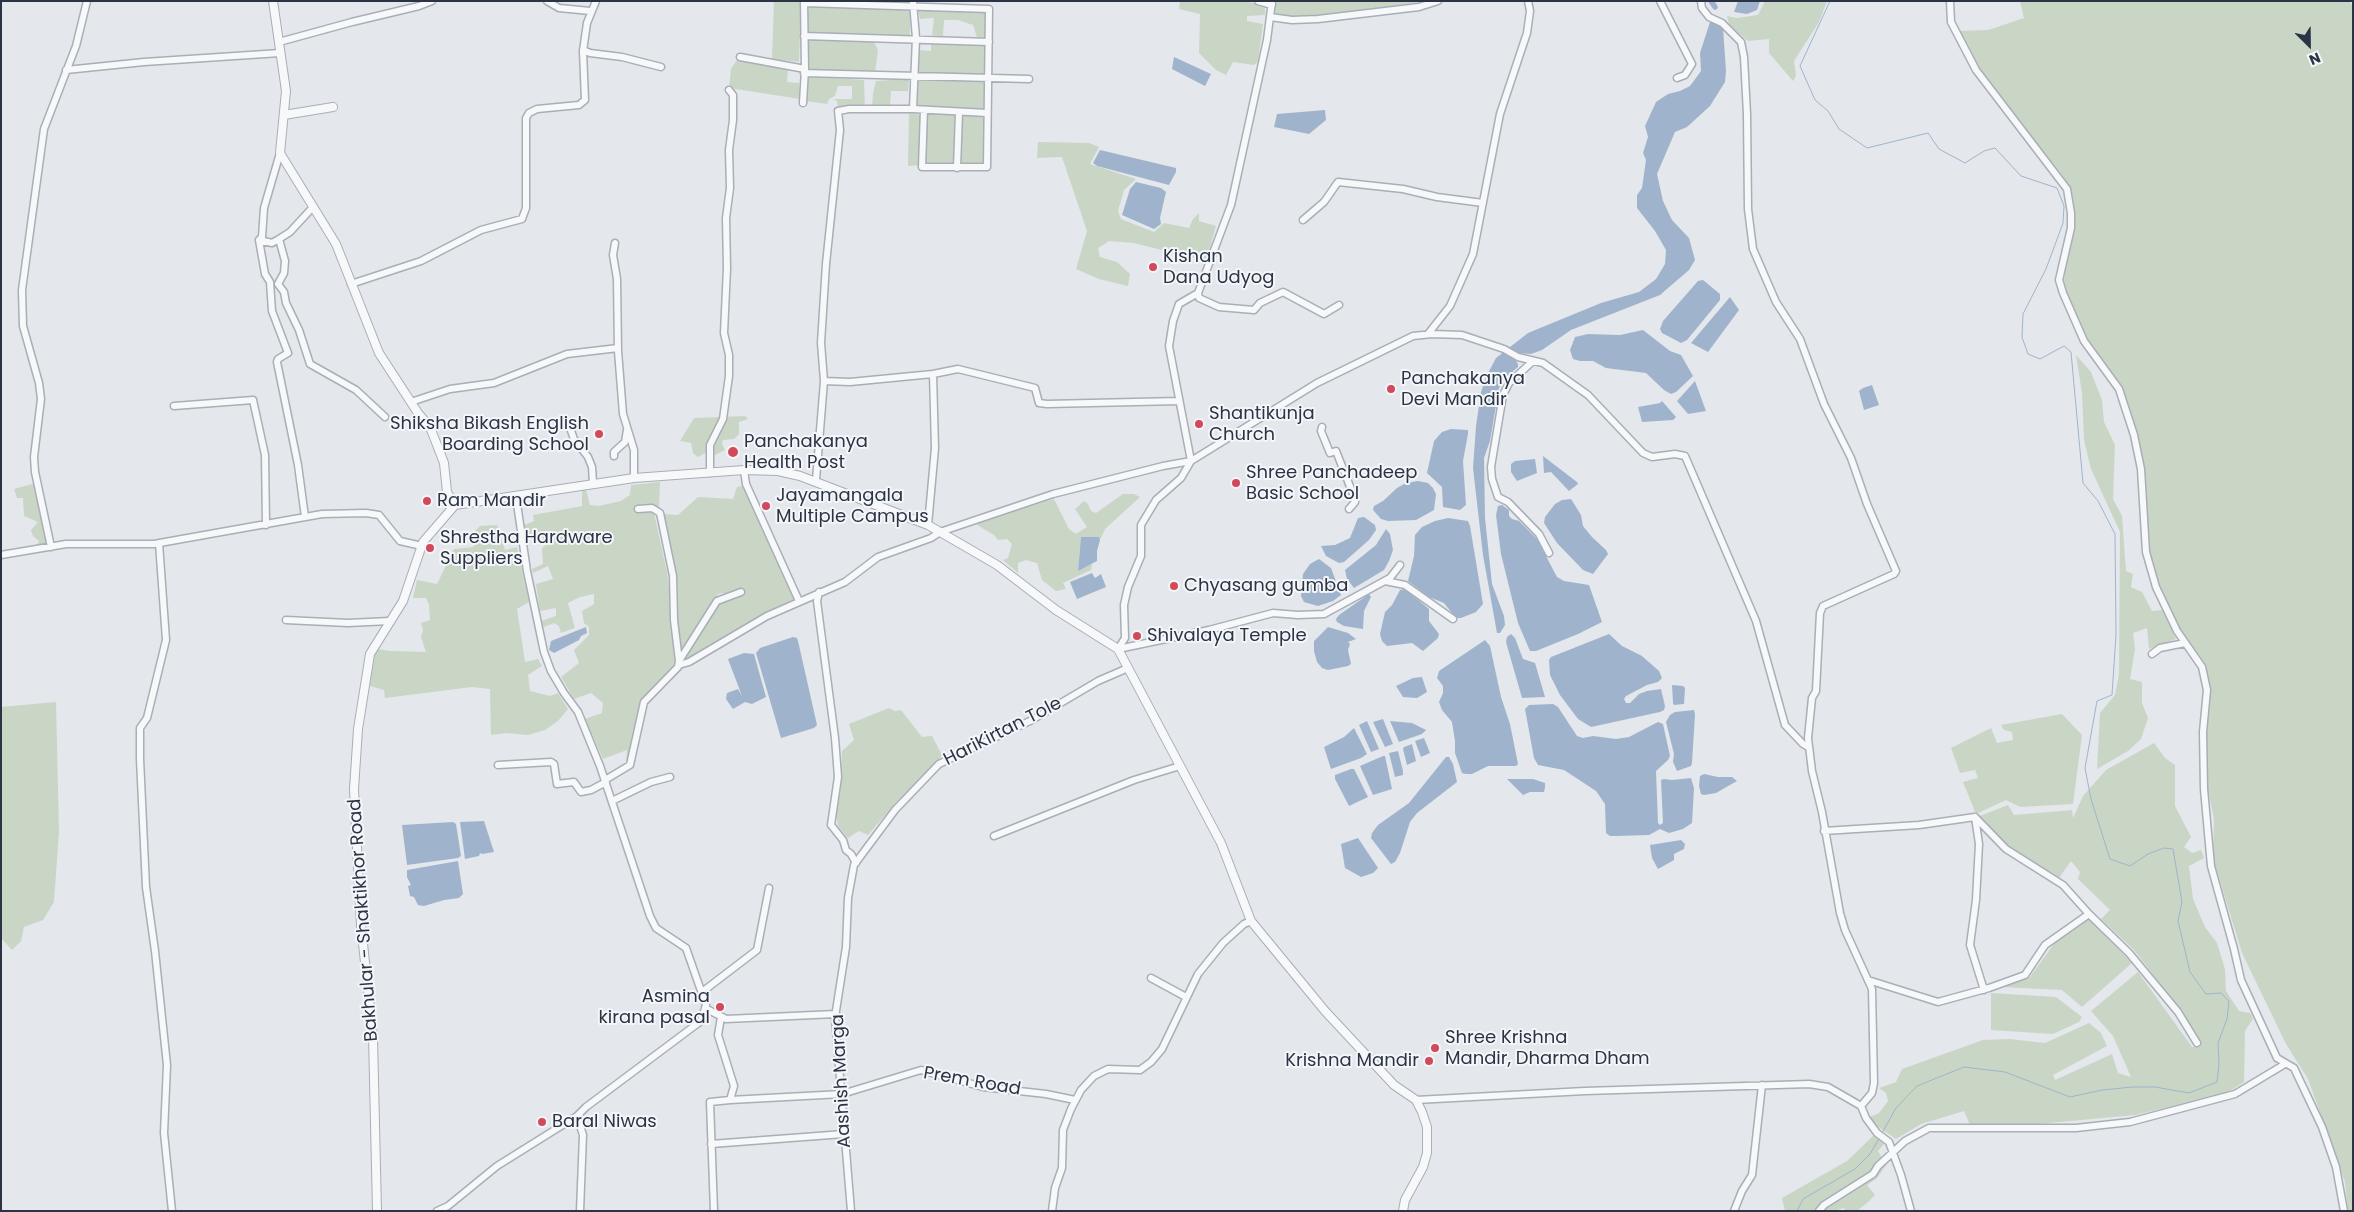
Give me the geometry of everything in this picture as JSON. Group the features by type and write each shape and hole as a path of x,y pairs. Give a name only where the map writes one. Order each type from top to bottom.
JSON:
{"street":[{"path":"51,547 35,472 34,456 41,399 35,367 23,326 22,290 44,129 76,46 87,1"},
{"path":"273,1 286,91 280,153 264,208 262,237 259,240 264,274 270,282 272,311 288,353 278,359 277,362 298,465 305,517"},
{"path":"279,42 432,1"},
{"path":"547,1 559,8 590,11"},
{"path":"351,284 421,260 481,230 522,219 526,208 526,118 529,113 537,108 582,104 585,100 583,50 590,11 596,1"},
{"path":"1258,1 1272,3 1239,175 1198,293 1199,298 1219,307 1254,310 1260,303 1282,292 1324,314 1339,305"},
{"path":"1270,17 1292,20 1318,19 1419,7 1438,1"},
{"path":"1428,334 1450,306 1472,254 1500,114 1527,34 1530,12 1528,1"},
{"path":"1660,1 1692,64 1685,75 1676,78"},
{"path":"1701,1 1702,8 1709,18 1722,23 1741,42 1744,57 1746,95 1748,209 1753,249 1776,302 1800,338 1824,404 1851,458 1896,571 1894,574 1823,606 1820,613 1816,691 1812,698 1809,721 1808,747 1845,930 1872,989 1874,1082 1872,1092 1861,1106"},
{"path":"1950,1 1951,22 1976,70 2067,189 2071,213 2070,228 2059,280 2062,293 2084,341 2119,389 2134,435 2141,469 2146,552 2156,587 2177,631 2202,667 2207,690 2203,732 2204,789 2211,866 2241,980 2277,1058 2284,1064 2294,1068 2322,1127 2336,1167 2344,1211"},
{"path":"803,103 804,2 914,3 989,9 986,113 987,167 922,167 924,110"},
{"path":"913,109 916,38 914,3"},
{"path":"804,36 916,38 989,42"},
{"path":"583,50 590,54 622,57 661,67"},
{"path":"66,70 144,62 280,53"},
{"path":"740,57 804,71 1029,79"},
{"path":"710,473 710,446 723,419 729,376 729,355 724,333 729,150 733,120 732,95 729,90"},
{"path":"284,115 333,107"},
{"path":"816,480 824,381 821,343 826,264 840,130 838,112 849,109 913,109 986,113"},
{"path":"957,168 959,112"},
{"path":"280,153 336,244 379,353 418,414 430,427 439,445 445,471 446,486 455,505 634,478 744,470 778,471 816,480 928,525 997,565 1056,610 1118,649 1221,844 1250,921 1295,977 1394,1085 1416,1100 1427,1127 1427,1153 1423,1168 1405,1200 1403,1211"},
{"path":"1302,220 1324,202 1338,182 1402,189 1437,197 1483,203"},
{"path":"259,240 272,243 279,239 290,232 313,207"},
{"path":"279,239 285,261 284,272 278,284 284,292 286,303 299,330 310,364 356,390 385,417"},
{"path":"615,243 613,255 617,279 618,348 623,414 634,450 634,478"},
{"path":"1118,649 1125,638 1124,605 1128,587 1141,556 1141,525 1156,500 1181,478 1192,461 1169,346 1173,321 1179,304 1198,293"},
{"path":"679,663 689,662 767,616 844,582 878,557 931,538 940,532 1053,494 1163,466 1192,461 1317,383 1413,336 1428,334 1462,335 1504,349 1518,357 1543,363 1588,396 1643,453 1652,457 1675,454 1685,456 1690,462 1708,513 1756,621 1785,725 1808,747"},
{"path":"411,402 450,389 494,383 567,354 618,348"},
{"path":"1533,361 1509,383 1503,394 1491,467 1492,479 1498,497 1508,502 1539,534 1549,553"},
{"path":"824,381 850,382 933,374 958,369 1035,388 1039,403 1179,401"},
{"path":"928,525 934,448 933,374"},
{"path":"174,406 253,400 265,455 266,525"},
{"path":"1322,427 1321,431 1330,453 1336,451 1353,494 1354,502 1348,509"},
{"path":"570,428 574,439 588,457 592,467 593,483"},
{"path":"614,456 614,452 625,442 627,430"},
{"path":"744,470 746,484 799,601"},
{"path":"441,1210 497,1166 577,1116 586,1107 701,1021 705,1008 702,992 686,948 656,928 653,922 606,781 578,712 556,678 544,652 526,571 516,496"},
{"name":"Bakhular - Shaktikhor Road","path":"377,1211 373,1037 370,991 361,925 354,788 358,729 370,654 403,601 422,546 437,523 455,505"},
{"path":"638,509 652,508 660,513 673,576 674,620 679,663"},
{"path":"1,555 66,544 158,543 305,517 366,513 380,516 387,522 391,532 400,541 422,546"},
{"path":"158,543 166,640 146,718 140,728 146,887 155,950 167,1065 164,1133 172,1211"},
{"path":"1118,649 1210,630 1273,613 1298,615 1324,614 1384,581 1397,572 1400,565"},
{"path":"1384,581 1405,585 1453,619"},
{"path":"498,765 551,762 554,764 557,784 574,782 581,792 591,790 630,765 644,702 679,663 717,601 741,592"},
{"path":"819,592 817,601 838,777 831,825 843,840 846,850 856,863"},
{"path":"286,620 348,623 390,621"},
{"path":"2152,654 2160,648 2185,643"},
{"name":"HariKirtan Tole","path":"856,863 896,810 939,764 1032,720 1098,681 1128,668"},
{"path":"994,836 1134,780 1180,766"},
{"path":"612,801 652,782 670,777"},
{"path":"1824,831 1919,825 1975,817"},
{"path":"1975,817 2006,849 2063,885 2089,914 2129,953 2178,1012 2197,1043"},
{"path":"1975,817 1979,844 1976,900 1970,945 1984,990"},
{"name":"Aashish Marga","path":"851,1211 836,1014 846,946 848,898 856,863"},
{"path":"702,992 757,950 769,888"},
{"path":"1868,980 1938,1002 1984,990 2025,975 2045,945 2089,914"},
{"path":"1052,1211 1055,1188 1062,1168 1063,1130 1074,1100 1094,1076 1101,1072 1108,1069 1140,1070 1151,1062 1162,1048 1198,974 1223,943 1250,921"},
{"path":"1151,978 1186,997"},
{"path":"705,1008 726,1019 836,1014"},
{"path":"721,1017 718,1035 734,1086 730,1100"},
{"path":"1819,1211 1843,1192 1863,1182 1892,1152 1906,1141 1929,1128 2076,1128 2130,1122 2235,1094 2284,1064"},
{"name":"Prem Road","path":"711,1144 710,1102 842,1094 921,1070 982,1087 1046,1094 1074,1100"},
{"path":"1416,1100 1586,1091 1762,1085 1809,1084 1828,1087 1861,1106 1866,1118 1877,1133 1885,1138 1892,1152 1911,1211"},
{"path":"1734,1211 1742,1191 1752,1175 1762,1085"},
{"path":"577,1116 583,1135 580,1211"},
{"path":"714,1211 711,1144 844,1134"}],"green space":[{"path":"774,1 801,1 799,62 772,59"},
{"path":"1180,1 1241,1 1265,5 1265,15 1247,16 1247,21 1263,24 1258,61 1254,65 1233,62 1226,75 1216,70 1199,53 1200,14 1179,9"},
{"path":"1275,1 1428,1 1338,14 1290,18 1273,14"},
{"path":"1765,1 1827,1 1819,22 1794,61 1796,76 1793,81 1769,53 1769,39 1748,41 1729,24 1727,16 1737,18 1758,15"},
{"path":"2020,1 2349,1 2353,6 2353,1211 2348,1211 2345,1182 2308,1079 2286,1044 2242,953 2213,858 2214,819 2206,781 2205,734 2210,692 2207,676 2193,650 2177,627 2155,577 2148,544 2145,496 2126,403 2117,379 2086,338 2063,287 2068,248 2070,192 2063,176 1978,69 1958,31 1988,30 2024,18"},
{"path":"809,5 910,8 910,35 806,34"},
{"path":"918,8 987,12 986,37 977,37 973,25 958,20 944,20 943,36 932,35 934,18 920,19"},
{"path":"806,39 873,40 878,50 875,73 807,71"},
{"path":"931,42 986,44 985,75 916,74 917,50 931,51"},
{"path":"737,60 788,68 787,82 799,83 800,99 729,88 731,69"},
{"path":"806,76 864,80 865,108 838,107 837,101 833,99 852,99 852,86 838,86 835,96 829,99 827,104 806,101"},
{"path":"909,79 908,91 891,91 890,106 872,108 876,81"},
{"path":"916,79 986,81 985,111 915,108"},
{"path":"926,111 957,114 956,166 923,166"},
{"path":"909,113 922,115 920,165 908,166"},
{"path":"985,115 985,166 959,166 961,116"},
{"path":"1038,142 1089,143 1099,147 1090,164 1136,179 1124,190 1118,211 1121,219 1154,232 1164,223 1189,228 1193,219 1199,213 1199,221 1216,226 1206,261 1134,243 1109,241 1098,248 1100,257 1117,262 1130,274 1128,286 1099,279 1076,269 1087,231 1062,157 1037,158"},
{"path":"2076,355 2091,372 2102,400 2104,422 2115,445 2113,499 2122,516 2126,571 2133,574 2131,587 2142,592 2152,611 2162,610 2176,639 2149,649 2147,628 2133,633 2135,649 2130,679 2142,682 2142,703 2148,718 2141,739 2128,751 2097,769 2100,713 2115,695 2119,674 2120,532 2091,469 2084,440 2082,393"},
{"path":"745,416 748,419 739,422 739,434 734,439 723,440 722,444 725,450 715,455 705,453 698,457 693,453 691,443 680,441 694,418"},
{"path":"660,482 659,507 664,514 678,515 698,497 733,499 737,487 743,486 796,600 689,660 681,662 703,631 720,601 743,594 744,590 718,594 681,657 662,514 653,505 637,505 636,511 654,513 667,572 677,661 641,700 630,752 626,762 627,750 603,759 585,719 602,713 603,703 591,693 574,699 561,677 579,663 574,650 589,635 589,627 584,623 582,611 594,604 594,594 580,597 568,603 575,628 561,633 559,626 554,623 544,627 541,621 556,616 556,608 540,611 536,584 553,579 548,566 533,573 532,569 543,564 542,548 545,546 542,535 526,535 522,526 534,521 533,515 582,506 582,490 586,490 590,505 599,506 621,501 630,495 631,485"},
{"path":"36,483 42,507 46,544 37,545 39,541 33,536 31,530 38,522 24,516 23,498 17,498 14,489"},
{"path":"1123,494 1134,494 1140,497 1105,529 1100,540 1099,537 1081,537 1078,570 1092,564 1091,570 1063,583 1066,589 1056,591 1042,580 1037,563 1026,560 1018,563 1018,573 1003,560 1008,558 1012,544 1007,539 998,540 994,535 977,525 979,521 1054,499 1069,529 1076,534 1087,527 1075,509 1084,501 1088,504 1091,511 1096,513"},
{"path":"497,525 505,550 517,547 529,602 517,609 525,662 538,659 542,666 528,675 530,691 550,696 558,693 568,709 558,721 545,730 528,735 506,733 491,735 490,689 472,687 385,698 384,690 370,686 371,665 377,649 426,652 421,637 423,630 421,623 430,620 429,605 426,598 413,598 417,580 437,584 454,549 474,547 473,533 480,526"},
{"path":"56,702 59,832 54,902 43,920 24,927 21,941 12,950 1,938 1,707"},
{"path":"889,708 895,711 901,710 922,737 932,736 942,755 936,765 898,800 868,835 859,831 848,838 838,826 836,813 841,789 842,751 854,740 849,724"},
{"path":"2062,714 2082,735 2073,804 2020,807 2006,800 1976,814 1963,782 1978,778 1975,770 1960,773 1951,748 1991,728 1997,743 2013,740 2012,732 2004,730 2001,725"},
{"path":"2154,743 2165,758 2175,765 2175,806 2191,837 2184,847 2192,853 2201,850 2204,858 2189,866 2193,899 2205,927 2217,943 2225,969 2226,991 2239,1011 2250,1013 2253,1019 2245,1031 2244,1082 2225,1094 2135,1115 2038,1124 1970,1125 1964,1111 1921,1124 1896,1139 1877,1126 1868,1118 1879,1113 1888,1101 1886,1093 1879,1088 1896,1082 1902,1069 1983,1040 2009,1039 2045,1043 2089,1023 2101,1033 2107,1046 2053,1075 2055,1080 2112,1054 2118,1073 2131,1077 2113,1036 2091,1011 2138,972 2192,1047 2200,1047 2189,1024 2172,999 2134,950 2101,919 2110,910 2078,879 2080,872 2071,861 2059,878 2006,848 1977,817 2008,805 2014,815 2072,810 2073,818 2083,796 2106,770"},
{"path":"2089,919 2132,963 2082,1007 2062,990 2002,987 2030,977 2056,941"},
{"path":"1991,993 2056,997 2082,1017 2079,1022 2053,1034 1991,1030"},
{"path":"1875,1134 1884,1144 1878,1151 1882,1158 1890,1160 1876,1179 1867,1185 1875,1195 1868,1202 1857,1211 1846,1211 1844,1208 1833,1211 1785,1211 1782,1198 1847,1161"}],"water":[{"path":"1738,1 1760,1 1757,10 1747,14 1734,12"},
{"path":"1710,22 1722,25 1723,28 1725,82 1710,106 1687,127 1675,132 1657,174 1663,201 1672,220 1689,238 1695,260 1689,270 1660,295 1571,330 1542,350 1531,354 1518,353 1514,358 1518,367 1505,378 1499,388 1490,441 1484,458 1485,518 1492,584 1504,616 1505,625 1500,633 1497,633 1483,555 1473,468 1476,426 1481,392 1486,377 1496,358 1528,333 1601,303 1639,292 1656,279 1665,264 1666,250 1655,231 1637,208 1637,195 1642,188 1646,160 1643,153 1648,137 1645,126 1656,102 1668,94 1690,86 1701,71 1700,53"},
{"path":"1174,57 1211,74 1205,86 1172,69"},
{"path":"1325,110 1326,120 1309,134 1274,127 1277,114"},
{"path":"1100,150 1176,168 1176,172 1169,185 1097,166 1093,163"},
{"path":"1136,182 1161,188 1166,192 1160,218 1161,224 1154,229 1122,215 1130,189"},
{"path":"1703,280 1720,294 1720,300 1687,340 1681,343 1662,333 1660,329 1663,321 1698,281"},
{"path":"1730,297 1739,310 1708,352 1691,343"},
{"path":"1643,330 1670,351 1681,355 1693,376 1676,392 1671,394 1664,390 1646,373 1606,368 1593,361 1573,359 1570,350 1575,337 1588,334 1620,335"},
{"path":"1695,381 1706,411 1688,414 1677,401"},
{"path":"1872,385 1879,405 1864,410 1859,391"},
{"path":"1662,401 1676,417 1673,420 1642,422 1638,407"},
{"path":"1451,429 1468,430 1463,461 1466,505 1460,510 1443,507 1442,487 1427,473 1434,441 1442,432"},
{"path":"1543,456 1578,484 1569,491 1551,472 1544,473"},
{"path":"1535,459 1537,473 1517,481 1511,472 1511,464 1515,461"},
{"path":"1418,481 1428,483 1433,488 1436,494 1434,510 1416,520 1388,521 1381,519 1373,510 1374,506 1383,501 1397,488 1406,483"},
{"path":"1571,499 1581,515 1583,526 1608,554 1593,574 1583,570 1557,543 1544,523 1545,517 1555,504 1562,500"},
{"path":"1502,505 1509,510 1509,516 1512,519 1519,521 1537,539 1557,577 1564,581 1589,585 1602,622 1536,651 1530,651 1518,623 1501,554 1496,515 1498,506"},
{"path":"1364,517 1375,525 1376,530 1369,540 1344,562 1339,563 1326,556 1321,546 1335,545 1350,538 1358,518"},
{"path":"1448,518 1468,521 1483,604 1476,612 1461,618 1456,618 1444,603 1429,597 1408,581 1414,556 1415,535 1422,527"},
{"path":"1386,529 1390,534 1393,550 1389,561 1384,570 1354,588 1347,579 1345,570 1376,545"},
{"path":"1081,537 1099,537 1100,540 1097,561 1078,571"},
{"path":"1319,559 1331,568 1341,595 1333,601 1318,606 1304,602 1301,596 1303,574 1310,564"},
{"path":"1092,573 1095,578 1101,574 1106,587 1077,599 1070,582"},
{"path":"1405,589 1429,609 1429,621 1439,634 1438,638 1423,651 1412,643 1387,646 1382,641 1380,634 1385,612 1392,605 1400,590"},
{"path":"1369,594 1371,597 1364,611 1363,629 1344,626 1337,622 1336,619 1339,615"},
{"path":"586,627 587,633 581,636 579,640 554,653 549,650 551,641"},
{"path":"1328,627 1348,633 1356,639 1348,642 1350,644 1348,650 1351,664 1348,666 1328,670 1322,668 1317,662 1314,641"},
{"path":"1511,634 1515,638 1523,659 1535,663 1545,697 1522,698 1506,642 1507,637"},
{"path":"1609,634 1622,646 1642,656 1659,671 1662,678 1658,682 1647,685 1626,696 1624,699 1626,703 1630,703 1639,694 1661,689 1665,706 1664,710 1660,712 1591,727 1578,719 1560,695 1550,675 1549,660 1551,657"},
{"path":"793,637 797,638 798,641 817,725 814,728 781,738 756,653 760,648"},
{"path":"1485,640 1490,646 1518,764 1516,766 1488,766 1472,774 1466,774 1462,773 1455,753 1452,722 1442,710 1439,702 1443,693 1443,686 1437,678 1439,671"},
{"path":"744,653 754,654 766,697 752,704 745,702 733,709 726,699 727,693 738,689 742,696 728,659"},
{"path":"1422,677 1427,692 1417,698 1403,697 1396,686 1413,678"},
{"path":"1672,685 1685,688 1684,704 1674,705"},
{"path":"1553,704 1558,707 1577,736 1583,738 1593,736 1616,739 1629,737 1658,722 1663,724 1670,756 1656,771 1658,823 1660,825 1663,823 1661,780 1691,778 1694,788 1692,823 1683,829 1669,833 1660,829 1649,835 1610,836 1606,833 1605,804 1596,791 1564,770 1538,765 1534,758 1525,709 1529,705"},
{"path":"1694,710 1692,763 1691,766 1677,771 1673,762 1674,754 1666,722 1670,715 1675,712"},
{"path":"1383,719 1393,744 1385,747 1373,722"},
{"path":"1367,721 1379,749 1371,752 1359,725"},
{"path":"1390,721 1412,723 1426,730 1422,734 1399,742"},
{"path":"1354,728 1367,754 1331,769 1324,747 1344,737"},
{"path":"1424,738 1430,753 1421,757 1415,741"},
{"path":"1412,744 1416,761 1407,765 1403,749"},
{"path":"1398,751 1403,775 1395,777 1389,753"},
{"path":"1385,756 1392,789 1373,795 1360,766"},
{"path":"1446,757 1449,757 1453,764 1457,782 1417,813 1410,822 1400,853 1395,862 1391,864 1371,838 1372,833 1378,825 1409,803"},
{"path":"1354,769 1368,797 1349,806 1335,779 1335,775"},
{"path":"1704,774 1732,777 1737,781 1716,793 1704,795 1701,794 1699,786 1700,776"},
{"path":"1507,779 1533,779 1545,783 1544,792 1530,792 1523,795"},
{"path":"484,821 494,852 480,853 479,856 465,859 460,822"},
{"path":"453,822 456,824 461,856 407,865 402,825"},
{"path":"1358,838 1378,868 1373,873 1361,877 1345,868 1341,844"},
{"path":"1681,840 1685,844 1684,849 1674,854 1674,860 1658,869 1652,858 1650,845"},
{"path":"458,861 463,894 459,898 424,906 418,905 414,897 410,896 408,886 411,885 407,877 407,870"}],"waterway":[{"path":"1711,1 1715,7"},
{"path":"1830,1 1800,66 1815,100 1828,111 1839,129 1867,148 1928,133 1939,149 1965,163 1984,151 1995,148 2021,176 2057,188 2064,206 2063,223 2046,269 2023,314 2022,337 2028,354 2040,359 2064,346 2071,352 2083,483 2098,501 2115,534 2116,635 2112,695 2097,701 2085,768 2091,799 2110,859 2130,866 2148,854 2164,848 2173,849 2182,902 2178,921 2190,972 2206,994 2221,993 2229,1001 2227,1019 2218,1043 2219,1064 2217,1082 2189,1093 2155,1087 2132,1087 2102,1090 2070,1097 2005,1072 1964,1067 1917,1086 1896,1108 1882,1133"},
{"path":"1797,1211 1803,1199 1855,1169 1870,1154 1879,1139"}],"place":[{"name":"Kishan Dana Udyog","path":"1153,267"},
{"name":"Panchakanya Devi Mandir","path":"1391,389"},
{"name":"Shantikunja Church","path":"1199,424"},
{"name":"Shiksha Bikash English Boarding School","path":"599,434"},
{"name":"Panchakanya Health Post","path":"733,452"},
{"name":"Shree Panchadeep Basic School","path":"1236,483"},
{"name":"Ram Mandir","path":"427,501"},
{"name":"Jayamangala Multiple Campus","path":"766,506"},
{"name":"Shrestha Hardware Suppliers","path":"430,548"},
{"name":"Chyasang gumba","path":"1174,586"},
{"name":"Shivalaya Temple","path":"1137,636"},
{"name":"Asmina kirana pasal","path":"720,1007"},
{"name":"Shree Krishna Mandir, Dharma Dham","path":"1435,1048"},
{"name":"Krishna Mandir","path":"1429,1061"},
{"name":"Baral Niwas","path":"542,1122"}]}
